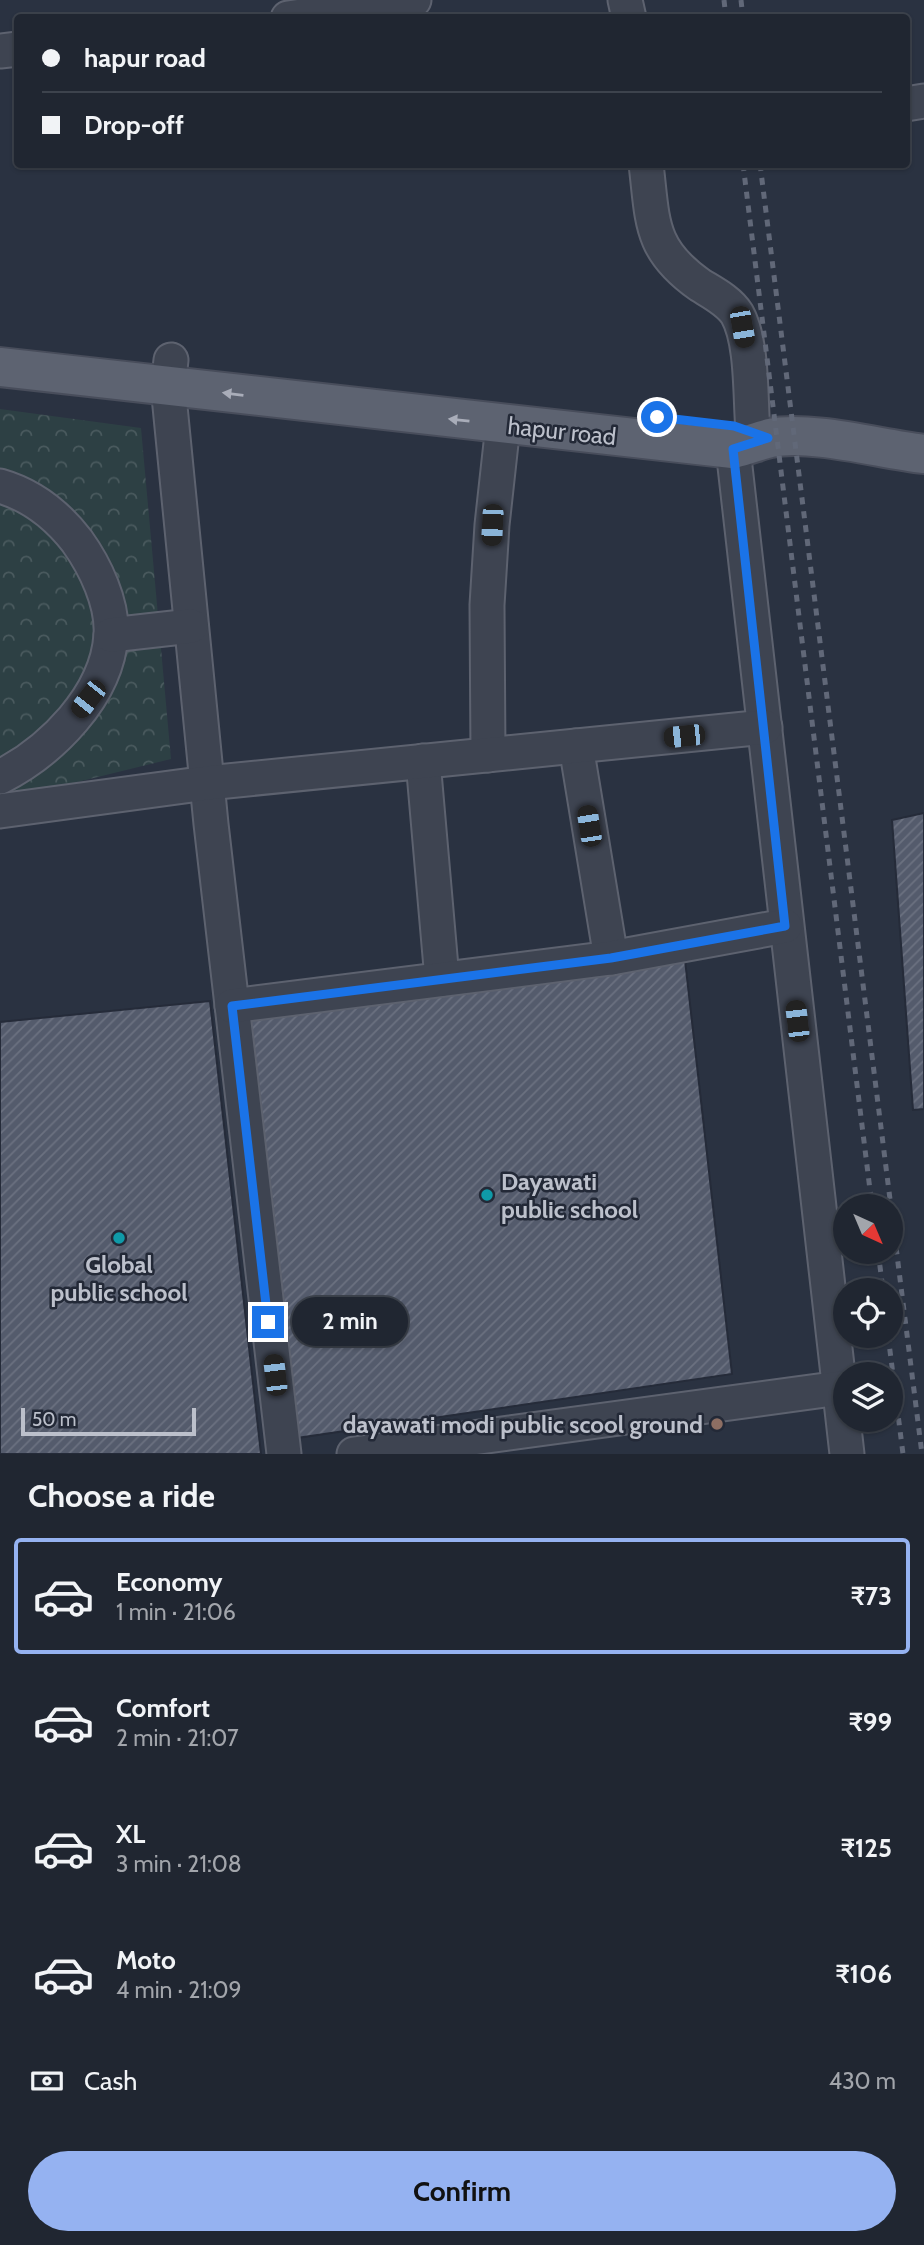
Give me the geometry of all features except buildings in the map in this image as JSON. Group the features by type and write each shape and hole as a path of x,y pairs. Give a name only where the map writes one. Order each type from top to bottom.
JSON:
{"main road":[{"name":"hapur road","path":"0,341 169,374"},
{"name":"hapur road","path":"0,368 169,374 752,439"},
{"name":"hapur road","path":"273,385 503,425 752,439"},
{"path":"840,441 866,433 924,436"},
{"path":"752,439 840,441 924,454"}],"street":[{"path":"316,14 414,0"},
{"path":"647,168 657,239 666,257 674,267 729,304 737,314 747,354 765,727 785,926 836,1362"},
{"path":"169,374 207,783 284,1454"},
{"path":"488,755 488,605 492,525 503,425"},
{"path":"0,486 18,491 47,509 69,531 91,560 108,610 111,635 104,661 88,699 70,724 37,754 0,777"},
{"path":"111,635 191,626"},
{"path":"0,811 207,783 765,727"},
{"path":"576,746 611,958"},
{"path":"423,761 442,979"},
{"path":"232,1006 611,958 785,926"},
{"path":"354,1454 833,1389"},
{"path":"844,1432 847,1454"}],"green space":[{"path":"0,409 141,428 171,759 0,801"}],"railway":[{"path":"724,0 726,14"},
{"path":"741,0 743,14"},
{"path":"743,168 871,1194"},
{"path":"761,168 922,1454"},
{"path":"880,1264 881,1278"},
{"path":"890,1348 903,1454"}],"place":[{"name":"Dayawati public school","path":"487,1195"},
{"name":"Global public school","path":"119,1238"},
{"name":"dayawati modi public scool ground","path":"717,1424"}],"route":[{"path":"268,1322 232,1006 611,958 785,926 733,449 754,445 768,438 734,426 657,417"}]}
